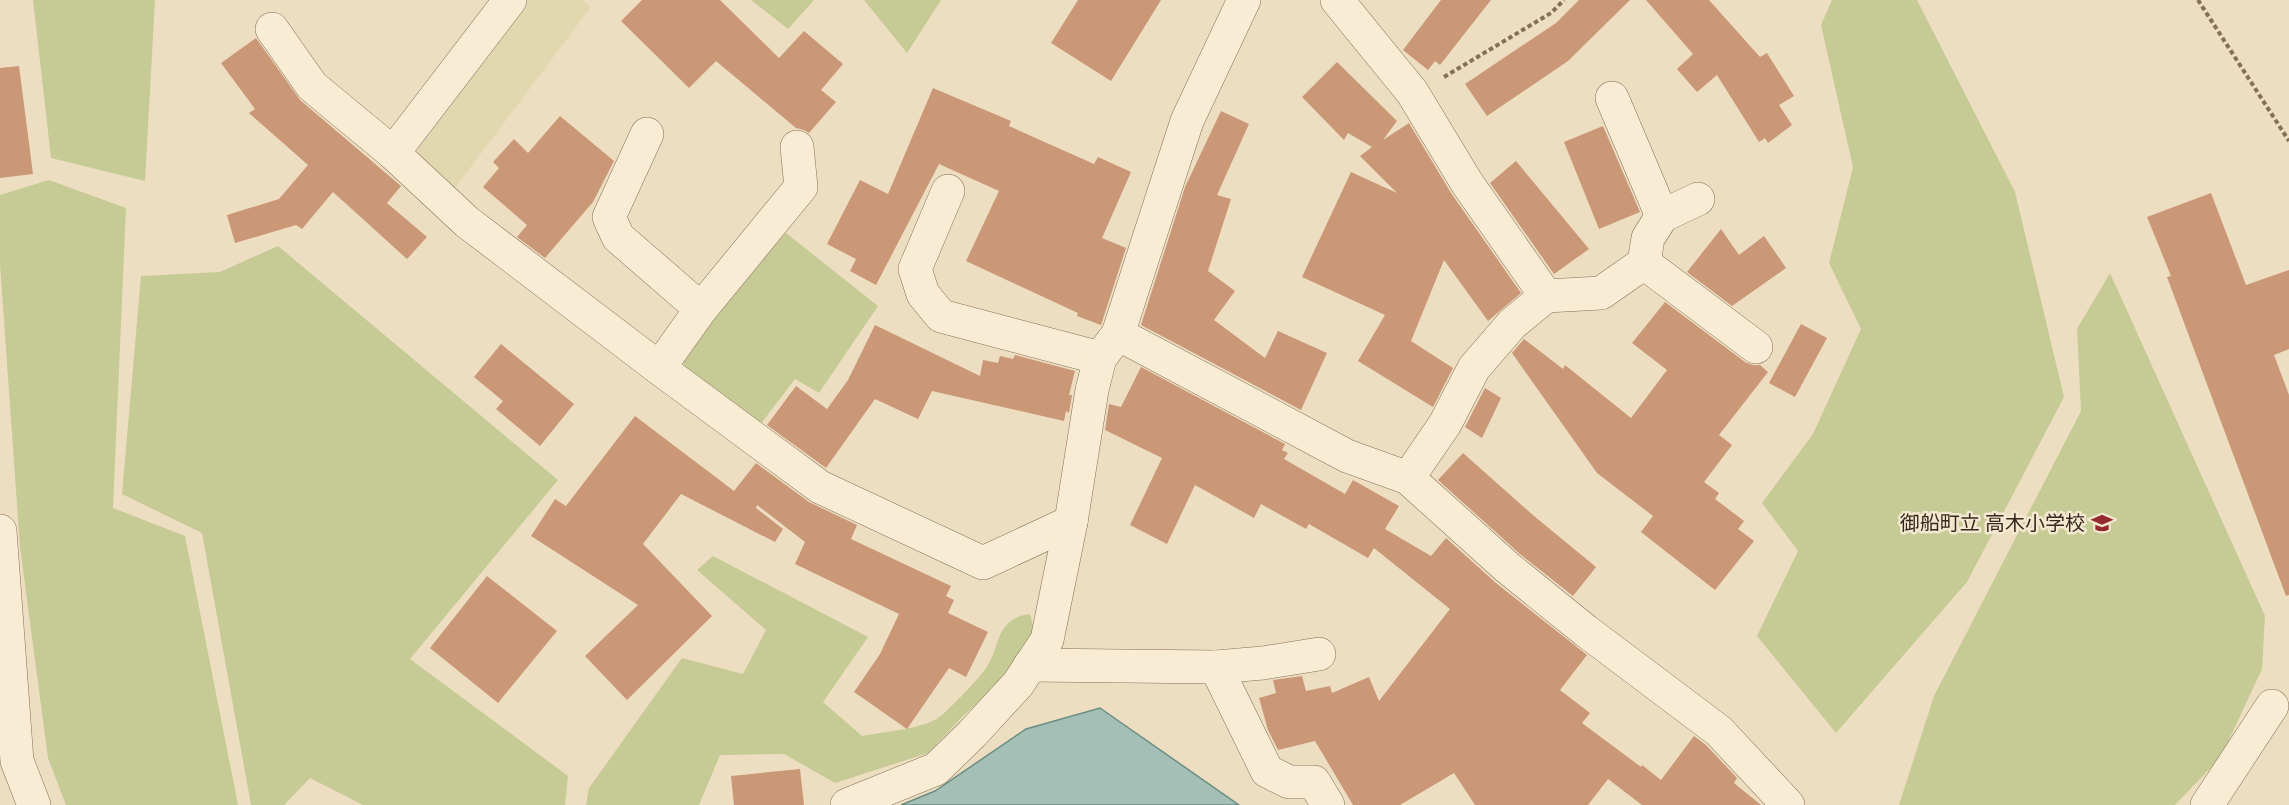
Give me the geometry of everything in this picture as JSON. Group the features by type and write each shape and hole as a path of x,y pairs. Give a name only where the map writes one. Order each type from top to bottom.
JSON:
{"street":[{"path":"393,153 510,0"},
{"path":"847,805 936,768 972,734 1018,684 1047,640 1071,522 1092,390 1187,121 1244,0"},
{"path":"1337,0 1413,92 1467,183 1546,296"},
{"path":"272,29 312,86 393,153 467,222 658,369 820,487 983,563 1071,522"},
{"path":"1612,98 1662,216"},
{"path":"647,134 609,217 618,237 701,309"},
{"path":"658,369 701,309 801,187 797,147"},
{"path":"948,191 915,268 923,294 941,316 1109,346 1347,456 1408,478 1508,568 1577,624 1719,731 1788,805"},
{"path":"1408,478 1445,424 1474,368 1512,324 1546,296 1601,294 1644,263 1648,238 1662,216 1698,199"},
{"path":"1644,263 1756,347"},
{"path":"0,531 17,761 34,805"},
{"path":"1030,665 1216,667 1263,663 1319,654"},
{"path":"1216,667 1267,771 1289,782 1314,782 1328,805"},
{"path":"2207,805 2272,706"}],"path":[{"path":"1413,92 1429,86 1551,13 1564,0"},
{"path":"2198,0 2289,141"}],"shaded area":[{"path":"517,0 583,0 591,7 455,188 417,152 420,136"}],"green space":[{"path":"33,0 155,0 145,181 51,158"},
{"path":"751,0 814,0 788,29"},
{"path":"864,0 941,0 907,53"},
{"path":"1832,0 1917,0 2015,192 2064,397 1967,582 1836,733 1757,636 1798,551 1762,503 1813,434 1861,329 1829,263 1853,167 1821,25"},
{"path":"49,180 126,208 113,508 185,536 238,805 66,805 48,758 20,547 0,264 0,195"},
{"path":"786,233 878,306 819,393 795,379 760,425 685,368 681,355 732,291"},
{"path":"278,246 558,480 410,659 568,776 565,805 363,805 310,778 284,805 251,805 202,533 122,494 141,276 220,272"},
{"path":"2110,273 2265,616 2262,669 2221,757 2175,805 1899,805 1934,696 2081,411 2077,329"},
{"path":"713,556 868,637 823,702 862,736 912,727 938,718 984,671 1004,628 1018,617 1030,614 1033,626 1029,645 1003,680 963,716 928,753 835,783 784,754 720,755 699,805 586,805 589,788 682,658 743,674 766,630 697,570"}],"water":[{"path":"1100,708 1239,805 901,805 935,791 1026,729"}],"building":[{"path":"642,0 720,0 779,58 804,31 843,64 821,90 836,102 809,133 796,128 716,61 689,88 621,21"},
{"path":"1078,0 1161,0 1111,81 1051,43"},
{"path":"1441,0 1491,0 1440,65 1435,61 1428,70 1403,50"},
{"path":"1579,0 1630,0 1568,61 1487,116 1465,84 1556,23"},
{"path":"1646,0 1709,0 1760,57 1767,53 1794,96 1779,105 1792,125 1768,143 1765,138 1759,142 1717,75 1697,92 1677,69 1693,54"},
{"path":"256,38 300,100 401,186 387,203 427,237 407,259 333,192 302,229 296,225 235,243 227,215 279,199 308,165 249,113 255,109 221,63"},
{"path":"1337,62 1397,121 1383,140 1409,123 1451,193 1521,293 1488,321 1444,260 1411,341 1453,368 1433,407 1358,361 1385,315 1302,277 1351,172 1397,193 1360,156 1372,147 1348,133 1344,140 1302,97"},
{"path":"19,66 33,174 0,178 0,68"},
{"path":"933,88 1011,121 1009,126 1094,164 1098,157 1131,172 1102,238 1126,248 1101,325 1077,316 1078,313 966,261 999,191 939,164 876,285 850,271 856,259 827,244 860,180 888,194"},
{"path":"1221,111 1249,124 1217,195 1231,199 1208,271 1235,291 1214,320 1265,358 1278,331 1327,353 1301,410 1141,325 1185,187"},
{"path":"560,116 614,161 593,202 545,258 517,237 527,225 483,187 499,168 493,162 514,139 528,153"},
{"path":"1603,126 1640,212 1599,229 1564,142"},
{"path":"1516,161 1589,249 1554,274 1490,183"},
{"path":"2211,193 2246,285 2289,270 2289,349 2274,355 2289,395 2289,595 2286,596 2167,277 2171,276 2147,217"},
{"path":"1721,229 1739,255 1764,236 1786,268 1732,306 1687,272"},
{"path":"1665,302 1745,362 1760,365 1768,372 1719,435 1732,445 1704,482 1719,493 1715,499 1744,521 1738,529 1754,541 1715,590 1641,532 1653,516 1597,473 1512,353 1524,339 1563,369 1565,365 1631,418 1667,370 1632,343"},
{"path":"1801,324 1827,338 1795,397 1769,383"},
{"path":"875,325 980,376 983,360 998,363 1000,356 1013,359 1015,355 1075,371 1069,395 1072,395 1069,413 1066,411 1064,421 932,391 918,419 875,399 826,468 767,425 796,386 827,409 848,380"},
{"path":"501,344 574,404 540,446 496,409 503,401 474,377"},
{"path":"1141,367 1285,444 1282,450 1288,453 1284,459 1345,494 1353,480 1399,506 1385,529 1431,556 1446,538 1496,583 1587,655 1560,690 1590,713 1582,723 1641,767 1642,765 1661,780 1694,736 1706,745 1737,778 1734,783 1761,805 1642,805 1608,779 1588,805 1475,805 1454,773 1400,805 1353,805 1315,741 1278,750 1268,730 1259,698 1276,693 1273,680 1302,676 1306,691 1330,686 1332,693 1369,677 1379,701 1450,609 1374,548 1368,558 1309,524 1306,529 1261,504 1254,518 1195,485 1167,544 1130,525 1162,458 1105,430 1109,404 1121,407"},
{"path":"1485,388 1501,398 1482,438 1465,427"},
{"path":"635,416 734,491 756,463 809,502 857,525 851,539 951,586 946,596 954,600 948,613 988,632 966,677 949,668 907,729 854,692 880,654 899,614 795,564 805,542 757,505 756,508 783,529 775,542 681,494 643,544 712,616 627,700 585,656 638,605 531,536 555,499 566,506"},
{"path":"1463,453 1596,567 1573,596 1520,554 1438,480"},
{"path":"487,576 557,631 498,703 430,648"},
{"path":"800,769 804,805 734,805 731,776"}],"place":[{"name":"御船町立 高木小学校","path":"2102,523"}]}
